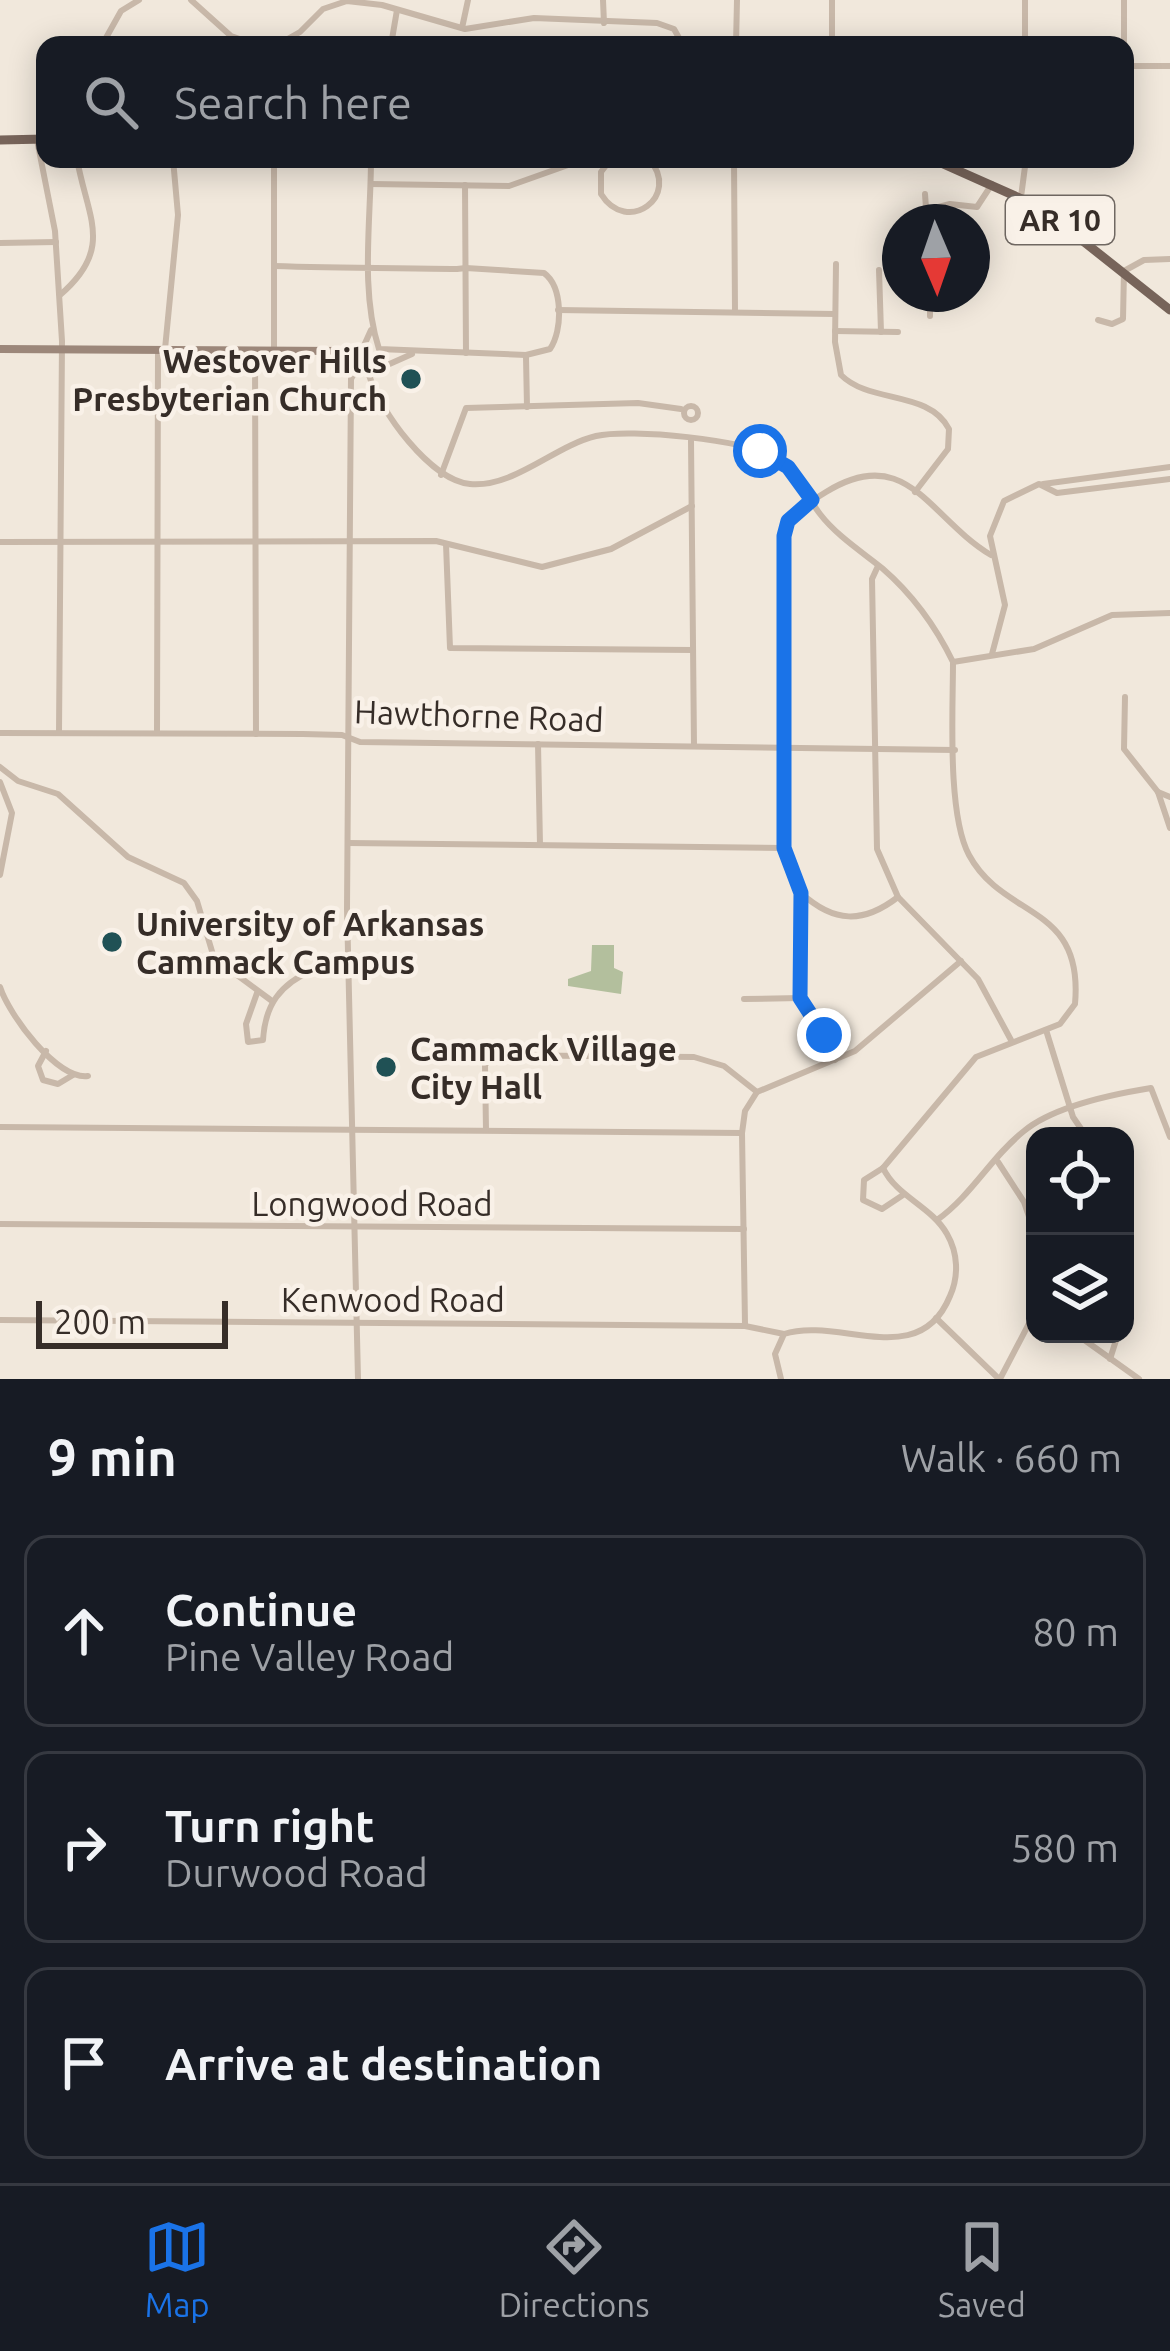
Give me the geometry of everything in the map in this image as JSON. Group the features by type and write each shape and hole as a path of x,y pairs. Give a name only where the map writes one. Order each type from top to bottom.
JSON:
{"main road":[{"path":"0,140 36,137"},
{"name":"AR 10","path":"954,168 1022,197 1170,310"}],"street":[{"path":"107,36 121,11 140,0"},
{"path":"462,28 468,0"},
{"path":"603,0 604,23"},
{"path":"736,36 737,0"},
{"path":"832,0 832,36"},
{"path":"1025,0 1025,36"},
{"path":"1124,0 1124,36"},
{"path":"195,1 231,36"},
{"path":"293,36 315,14 342,2 398,10 462,28 534,18 664,24 678,36"},
{"path":"393,36 398,10"},
{"path":"300,32 300,36"},
{"path":"1134,66 1170,66"},
{"path":"46,168 62,350 59,733"},
{"path":"60,295 84,272 94,245 92,211 80,168"},
{"path":"158,733 162,350 178,215 174,168"},
{"path":"274,168 274,350"},
{"path":"371,168 372,328 381,350 382,397"},
{"path":"371,184 522,184 562,168"},
{"path":"604,168 601,194 615,210 631,214 649,207 660,191 656,168"},
{"path":"734,168 735,313"},
{"path":"1022,197 1025,168"},
{"path":"978,204 992,184"},
{"path":"465,185 466,353"},
{"path":"926,194 927,204"},
{"path":"0,243 56,242"},
{"path":"1098,320 1112,324 1123,319 1124,271 1144,260 1170,259"},
{"path":"836,263 837,361 844,380 934,411 947,426 948,449 915,493"},
{"path":"0,349 526,355 554,345 556,285 544,273 274,266"},
{"path":"879,270 880,332"},
{"path":"558,310 835,314"},
{"path":"358,1379 348,843 350,379 372,328"},
{"path":"835,331 898,332"},
{"path":"255,350 256,734"},
{"path":"338,351 368,375 421,456 441,475 468,484 496,482 553,452 605,434 692,441 771,455 794,473 827,522 912,598 953,662 959,824 972,861 1048,920 1070,952 1075,1004 1064,1021 994,1047 957,1076 883,1168 864,1180 865,1202 886,1208 904,1194"},
{"path":"351,394 368,375 415,353"},
{"path":"526,355 527,407"},
{"path":"441,475 454,450 462,410 638,403 681,409"},
{"path":"692,441 694,745"},
{"path":"992,653 1006,605 991,555 992,528 1001,504 1043,484 1170,467"},
{"path":"836,1060 800,998 801,893 784,848 784,536 788,521 812,500 866,472 889,476 915,493 991,555"},
{"path":"1043,484 1057,493 1170,479"},
{"path":"0,542 446,544 542,567 611,549 692,506"},
{"path":"446,544 450,648 693,650"},
{"path":"878,566 872,579 874,837 898,897 991,997 1011,1040"},
{"path":"953,662 1034,650 1112,616 1170,613"},
{"path":"1125,697 1124,749 1158,792 1170,828"},
{"name":"Hawthorne Road","path":"0,733 956,750"},
{"path":"538,744 540,845"},
{"path":"0,767 18,782 58,794 120,852 184,883 197,901 214,958 272,1001"},
{"path":"0,782 12,817 0,875"},
{"path":"9,800 18,782"},
{"path":"1158,792 1170,797"},
{"path":"348,843 784,848"},
{"path":"801,893 824,911 852,918 874,914 898,897"},
{"path":"745,1326 745,1111 757,1092 861,1046 962,962"},
{"path":"256,992 246,1024 248,1042 263,1040 272,1001 293,980 313,970"},
{"path":"0,987 15,1020 73,1075"},
{"path":"744,999 800,998"},
{"path":"1046,1030 1071,1111 1081,1127"},
{"path":"46,1052 38,1066 43,1080 58,1084 73,1075 88,1076"},
{"path":"486,1130 484,1065 495,1054 694,1057 724,1066 757,1092"},
{"path":"937,1220 1025,1130 1071,1111 1152,1088 1170,1137"},
{"path":"0,1127 742,1133"},
{"path":"998,1162 1026,1208"},
{"path":"883,1168 904,1194 937,1220 953,1249 956,1272 949,1300 936,1318 999,1379 1026,1330"},
{"name":"Longwood Road","path":"0,1224 744,1229"},
{"name":"Kenwood Road","path":"0,1320 745,1326 784,1334 897,1339 936,1318"},
{"path":"781,1379 775,1354 784,1334"},
{"path":"1087,1343 1139,1379"},
{"path":"1109,1360 1115,1343"}],"green space":[{"path":"592,945 614,945 614,968 623,972 621,994 568,986 568,979 591,971"}],"place":[{"name":"Westover Hills Presbyterian Church","path":"411,379"},
{"name":"University of Arkansas Cammack Campus","path":"112,942"},
{"name":"Cammack Village City Hall","path":"386,1067"}],"route":[{"path":"760,451 783,462 812,500 784,529 784,848 801,893 800,998 824,1035"}]}
